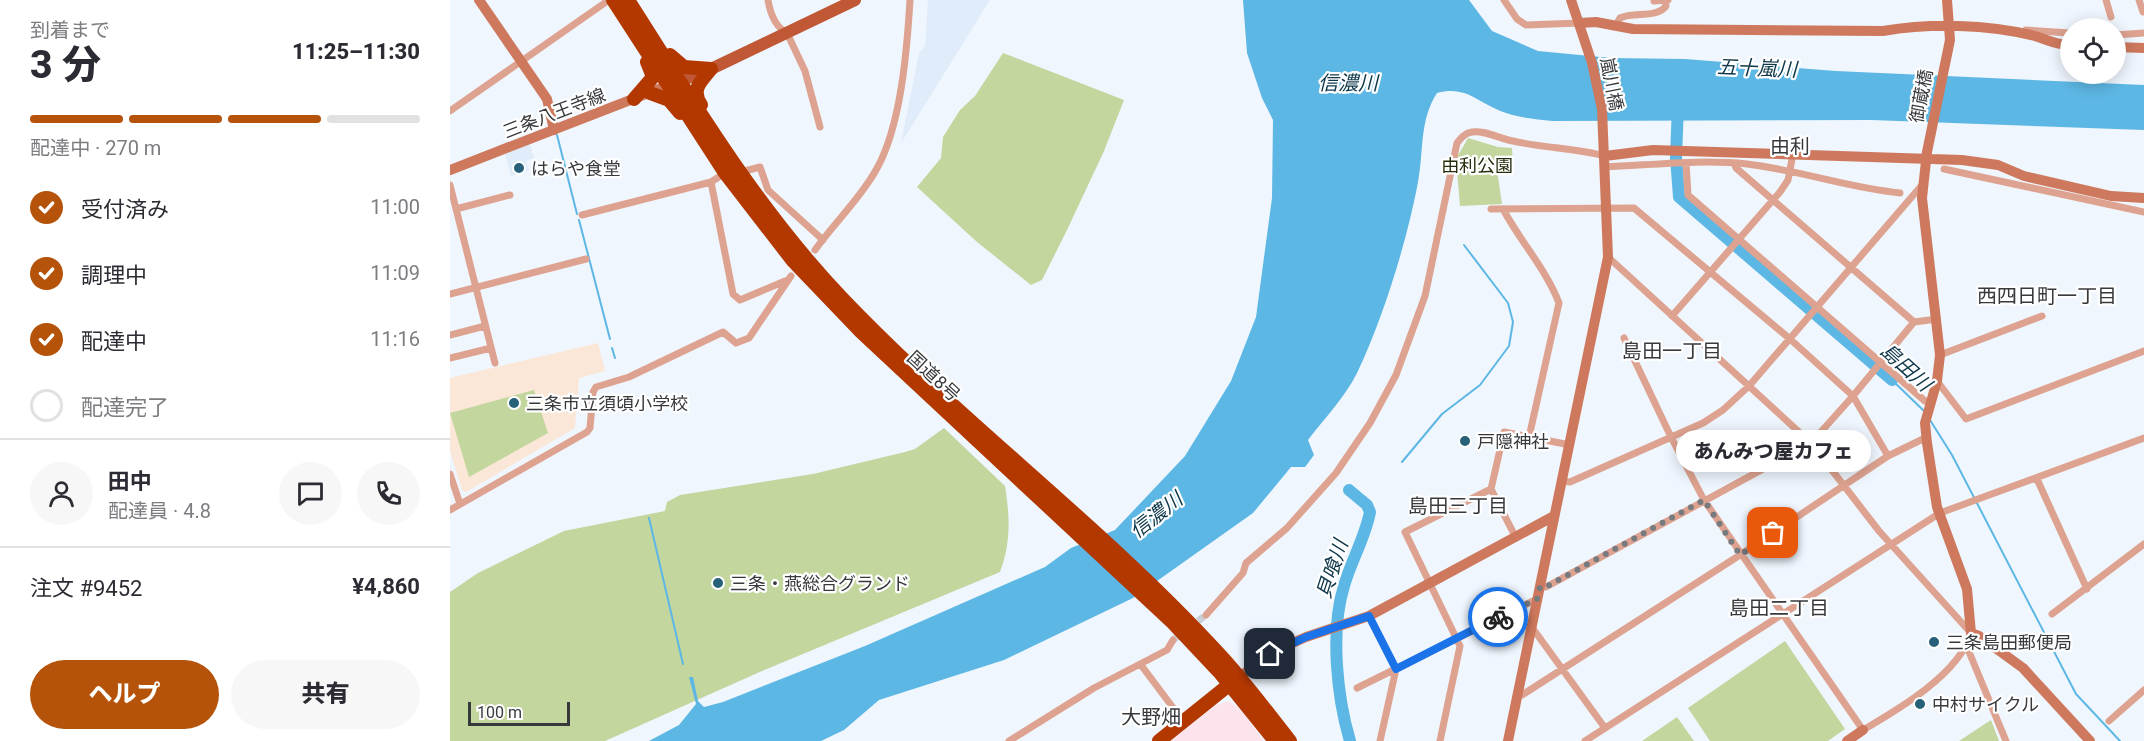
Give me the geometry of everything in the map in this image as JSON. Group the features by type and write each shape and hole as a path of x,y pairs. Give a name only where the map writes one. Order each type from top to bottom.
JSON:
{"highway":[{"name":"国道8号","path":"611,0 718,140 825,288 886,356 1171,613 1290,741"},
{"name":"国道8号","path":"628,0 646,29 700,133 725,173 794,261 825,288"},
{"path":"628,23 635,44 653,74 648,86 634,99"},
{"path":"646,29 657,36 675,63 691,69 711,69"},
{"path":"711,69 698,85 696,95 717,129 718,140"},
{"path":"650,93 669,100 691,129 700,133"},
{"name":"国道8号","path":"1234,680 1275,741"},
{"path":"1158,741 1234,680"}],"main road":[{"path":"674,83 711,69 855,0"}],"street":[{"path":"478,0 547,99 554,130"},
{"path":"450,111 611,0"},
{"path":"768,0 770,12 781,30 787,33 805,70 820,128"},
{"path":"815,250 864,188 884,156 904,69 910,0"},
{"path":"1504,0 1517,19 1526,25 1581,28 1596,22 1633,29 1737,28 1883,32 1916,26 1950,26 2036,36 2050,44 2060,44"},
{"name":"嵐川橋","path":"1508,741 1608,257 1605,143 1598,87 1571,0"},
{"path":"1616,25 1620,18 1632,14 1659,13 1666,6 1666,0 1654,1"},
{"name":"御蔵橋","path":"1947,0 1950,26 1927,156 1922,198 1940,355 1925,423 1937,507 1967,589 1971,633"},
{"path":"2106,0 2112,17"},
{"path":"2139,0 2143,12"},
{"path":"1987,30 2060,33"},
{"path":"2126,34 2144,33"},
{"path":"2126,47 2144,48"},
{"name":"三条八王寺線","path":"450,170 674,83"},
{"path":"1206,615 1243,573 1246,563 1287,528 1336,473 1370,423 1396,375 1425,296 1457,143 1462,136 1471,132 1482,133 1514,142 1576,148 1605,161 1734,163 1790,172 1877,191 1900,193"},
{"path":"1605,161 1653,150 1927,156 1989,163 2018,175 2044,181 2111,196 2144,198"},
{"path":"1672,316 1708,272 1774,201 1790,172 1793,154"},
{"path":"1686,163 1688,195 1880,363 1925,401 1931,401"},
{"path":"1734,163 1736,168 1914,322"},
{"path":"740,172 760,168 768,190 823,240"},
{"path":"1944,169 2144,212"},
{"path":"582,215 711,182 725,173"},
{"path":"450,510 586,432 590,428 596,387 629,377 723,332 736,343 749,338 788,278 740,300 733,294 711,182"},
{"path":"1562,482 1570,482 1723,411 1749,386 1924,183"},
{"path":"450,185 495,363"},
{"path":"456,209 510,195"},
{"path":"1491,209 1634,208 1790,339 1853,396 1888,456"},
{"path":"1503,209 1519,239 1552,284 1559,303 1529,437"},
{"path":"450,228 460,225"},
{"path":"1608,257 1811,443 1891,544 1971,633 1979,636 2023,668 2090,741"},
{"path":"450,294 586,259"},
{"path":"1940,355 2042,316"},
{"path":"1540,587 1546,587 1811,443 1914,322 1937,319"},
{"path":"450,335 485,326"},
{"path":"1624,338 1704,500 1783,614 1862,735"},
{"path":"450,358 491,348"},
{"path":"1936,381 1966,418 2144,351"},
{"path":"1516,538 1491,489 1504,432 1570,445"},
{"path":"1518,695 1740,555 1888,456 1927,437"},
{"path":"1588,740 1940,513 2144,438"},
{"path":"450,474 460,504"},
{"path":"2037,479 2087,589"},
{"path":"1440,741 1460,646 1405,532 1491,489"},
{"path":"1234,680 1276,651 1369,616 1554,516"},
{"path":"2052,614 2144,544"},
{"path":"1357,688 1537,599"},
{"path":"1369,616 1396,669 1380,741"},
{"path":"1531,626 1605,728"},
{"path":"1847,741 1862,735 1920,693 1967,647 1971,633"},
{"path":"1009,741 1094,688 1167,650 1173,640"},
{"path":"1967,647 2006,741"},
{"path":"1141,665 1183,721"},
{"path":"2109,721 2144,690"}],"shaded area":[{"path":"928,0 990,0 901,143 919,53 925,46"},
{"path":"530,144 534,158 526,161 529,171 511,176 505,154"},
{"name":"三条市立須頃小学校","path":"598,343 605,371 579,378 575,428 466,492 462,490 450,451 450,378"},
{"path":"1229,701 1240,709 1264,741 1171,741 1216,705"}],"green space":[{"path":"1003,53 1124,100 1104,151 1042,280 1031,285 977,242 917,187 941,158 943,137 960,110 975,96"},
{"name":"由利公園","path":"1468,138 1498,147 1512,148 1513,168 1497,170 1502,204 1460,206 1456,159"},
{"path":"534,390 548,433 469,477 450,413"},
{"name":"三条・燕総合グランド","path":"944,428 1005,486 1008,529 1006,551 1000,572 762,671 605,741 450,741 450,592 478,573 564,531 665,511 667,502 680,495 813,474 905,452 915,449"},
{"path":"1785,641 1845,729 1828,741 1710,741 1688,708"},
{"path":"1677,717 1694,741 1642,741"},
{"path":"1991,720 1999,741 1959,741"}],"water":[{"name":"信濃川","path":"1243,0 1469,0 1492,31 1538,51 1611,58 1685,59 1836,71 2060,81 2060,84 2144,85 2144,130 1871,120 1552,121 1506,113 1457,91 1437,93 1427,114 1418,182 1401,254 1367,352 1347,391 1308,440 1314,455 1305,467 1291,467 1253,513 1133,598 1004,660 879,700 844,730 821,741 649,741 679,725 696,704 689,677 693,677 698,701 704,707 723,702 865,646 1045,567 1071,548 1115,530 1185,456 1231,381 1256,317 1272,198 1273,120 1262,98 1247,53"}],"waterway":[{"name":"島田川","path":"1678,105 1676,157 1679,197 1892,380"},
{"path":"557,135 577,214"},
{"path":"579,220 610,339"},
{"path":"1402,462 1442,414 1480,385 1509,346 1513,322 1508,303 1464,245"},
{"path":"612,348 615,358"},
{"name":"島田川","path":"1892,380 1924,411"},
{"name":"島田川","path":"1930,420 1952,455 2076,694 2120,741"},
{"name":"貝喰川","path":"1349,490 1367,505 1370,512 1344,586 1337,623 1339,684 1350,741"},
{"path":"649,518 683,664"}],"tunnel":[{"path":"1173,640 1206,615"}],"way so far":[{"path":"1498,617 1537,599 1540,587 1546,587 1704,500 1740,555 1773,533"}],"place":[{"name":"はらや食堂","path":"519,168"},
{"name":"三条市立須頃小学校","path":"514,403"},
{"name":"戸隠神社","path":"1465,441"},
{"name":"あんみつ屋カフェ","path":"1773,533"},
{"name":"三条・燕総合グランド","path":"718,583"},
{"name":"三条島田郵便局","path":"1934,642"},
{"name":"中村サイクル","path":"1920,704"}],"district":[{"name":"由利","path":"1790,146"},
{"name":"西四日町一丁目","path":"2047,296"},
{"name":"島田一丁目","path":"1672,351"},
{"name":"島田三丁目","path":"1458,506"},
{"name":"島田二丁目","path":"1779,608"},
{"name":"大野畑","path":"1151,717"}],"route":[{"path":"1270,654 1306,637 1369,616 1396,669 1498,617"}],"water label":[{"name":"五十嵐川","path":"1757,68"}]}
